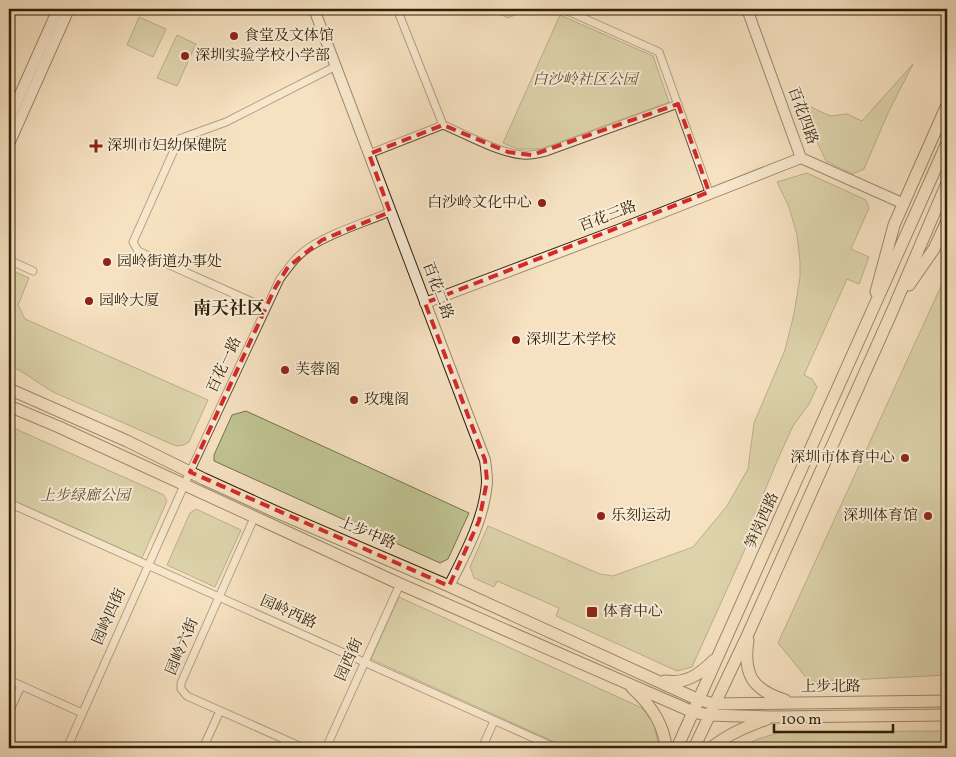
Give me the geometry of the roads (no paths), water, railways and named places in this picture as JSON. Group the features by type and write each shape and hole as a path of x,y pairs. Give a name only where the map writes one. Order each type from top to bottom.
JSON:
{"main road":[{"name":"笋岗西路","path":"875,306 876,289 902,203 947,105"},
{"name":"笋岗西路","path":"677,748 947,144"},
{"path":"694,748 748,634 891,314 947,183"},
{"path":"891,314 934,249 947,221"},
{"name":"上步中路","path":"10,389 127,441 274,511 449,586 699,700 715,704"},
{"name":"上步中路","path":"9,406 59,427 400,584 693,712 709,716"},
{"path":"768,544 785,551"},
{"path":"748,634 746,661 751,679 765,692 792,702"},
{"path":"650,678 672,682 690,679 714,661 723,646"},
{"path":"623,681 651,708 661,727 666,748"},
{"name":"上步北路","path":"715,704 947,701"},
{"name":"上步北路","path":"709,716 947,715"},
{"path":"711,748 735,731 772,717"}],"street":[{"path":"9,119 58,9"},
{"path":"9,144 69,9"},
{"name":"百花二路","path":"314,9 390,212 482,448 487,481 479,521 449,586"},
{"path":"397,9 443,125"},
{"path":"563,9 659,52 709,192"},
{"name":"百花四路","path":"747,9 801,158 902,203"},
{"path":"266,308 138,251 133,242 179,139 226,122 336,66"},
{"path":"369,154 443,125 501,150 522,155 532,155 546,152 678,104"},
{"name":"百花三路","path":"425,303 801,158"},
{"name":"百花一路","path":"184,486 274,288 284,273 298,256 322,240 390,212"},
{"path":"9,260 33,271"},
{"name":"园岭四街","path":"67,748 184,486"},
{"name":"园岭西路","path":"9,503 556,748"},
{"name":"园岭六街","path":"254,518 181,683 181,689 187,696 304,748"},
{"name":"园西街","path":"326,748 400,584"},
{"path":"9,680 82,714"},
{"path":"9,712 21,686"},
{"path":"203,748 220,711"},
{"path":"482,748 494,721"}],"place":[{"name":"食堂及文体馆","path":"234,36"},
{"name":"深圳实验学校小学部","path":"185,56"},
{"name":"深圳市妇幼保健院","path":"96,146"},
{"name":"白沙岭文化中心","path":"542,203"},
{"name":"园岭街道办事处","path":"107,262"},
{"name":"园岭大厦","path":"89,301"},
{"name":"深圳艺术学校","path":"516,340"},
{"name":"芙蓉阁","path":"285,370"},
{"name":"玫瑰阁","path":"354,400"},
{"name":"深圳市体育中心","path":"905,458"},
{"name":"乐刻运动","path":"601,516"},
{"name":"深圳体育馆","path":"928,516"},
{"name":"体育中心","path":"592,612"}],"district":[{"name":"南天社区","path":"229,309"}],"park label":[{"name":"白沙岭社区公园","path":"585,80"},
{"name":"上步绿廊公园","path":"85,496"}]}
